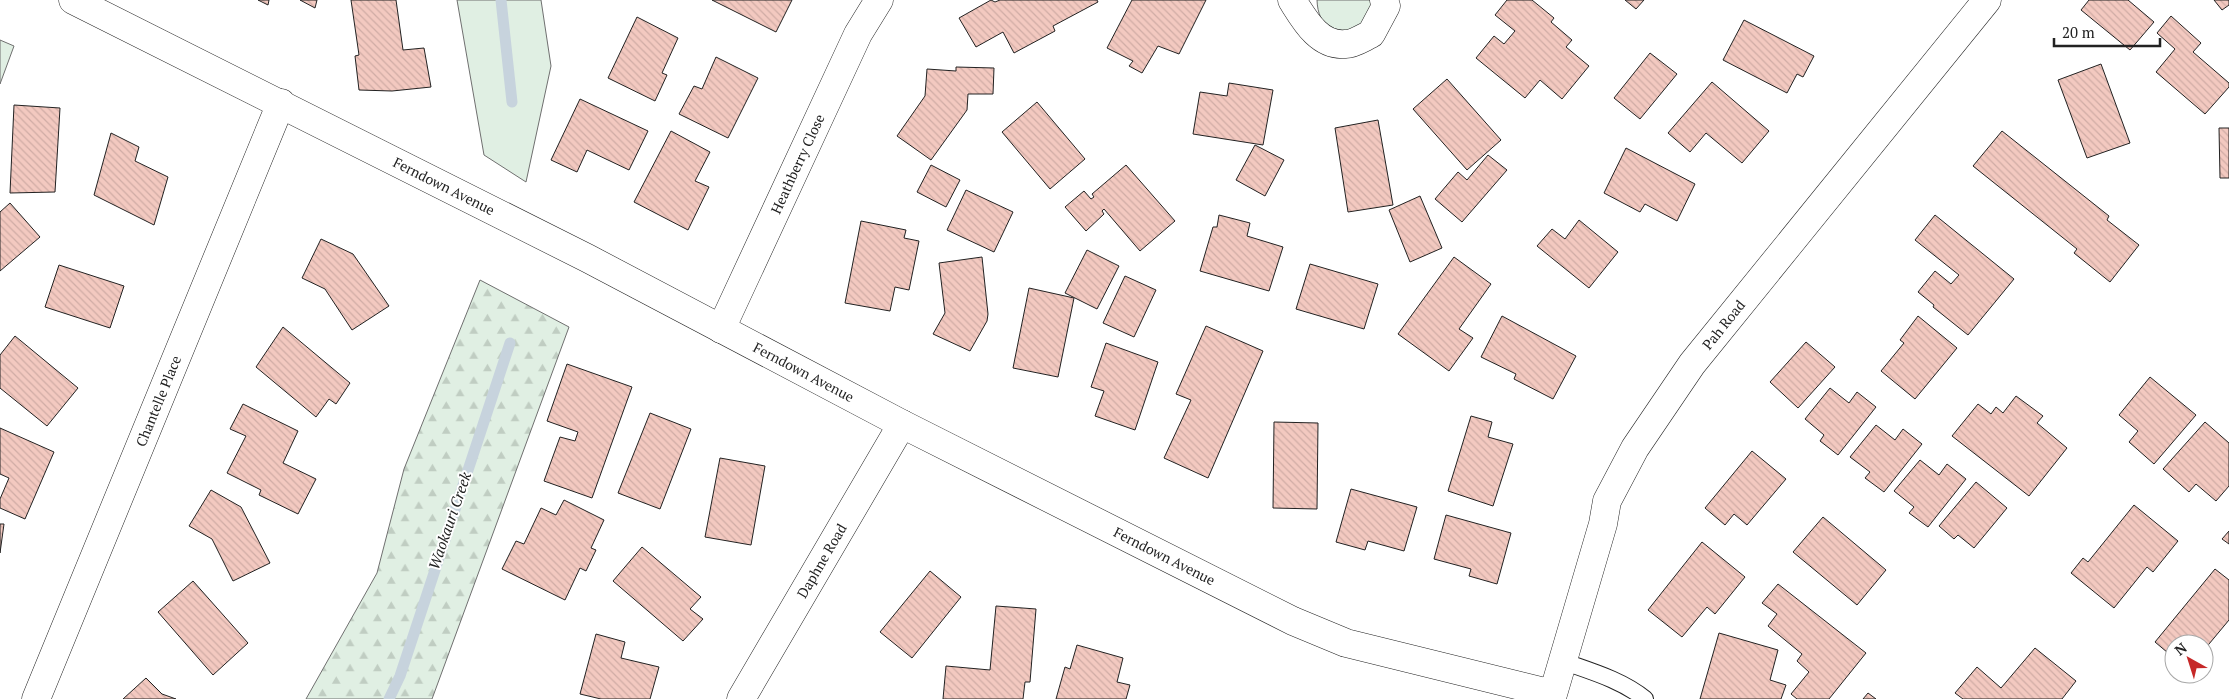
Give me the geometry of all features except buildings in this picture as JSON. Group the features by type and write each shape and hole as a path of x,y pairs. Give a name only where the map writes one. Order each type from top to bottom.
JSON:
{"main road":[{"name":"Ferndown Avenue","path":"74,0 587,258 902,424 1293,621 1346,643 1552,697"},
{"name":"Heathberry Close","path":"721,329 858,34 879,0"},
{"path":"1292,0 1308,25 1324,40 1346,44 1371,34 1386,6 1384,0"},
{"name":"Pah Road","path":"1552,697 1603,524 1607,501 1634,448 1692,364 1987,0"},
{"name":"Chantelle Place","path":"36,699 280,103"},
{"name":"Daphne Road","path":"741,699 902,424"}],"lane":[{"path":"1562,660 1610,679 1636,692 1645,699"}],"green space":[{"path":"457,0 541,0 551,66 526,182 484,155"},
{"path":"1317,0 1378,0 1358,31 1335,29 1329,26 1320,17"},
{"path":"0,40 14,46 0,84"},
{"path":"480,280 569,327 432,699 306,699 377,573 404,469"}],"waterway":[{"name":"Waokauri Creek","path":"501,0 512,102"},
{"name":"Waokauri Creek","path":"389,699 400,676 510,343"}]}
